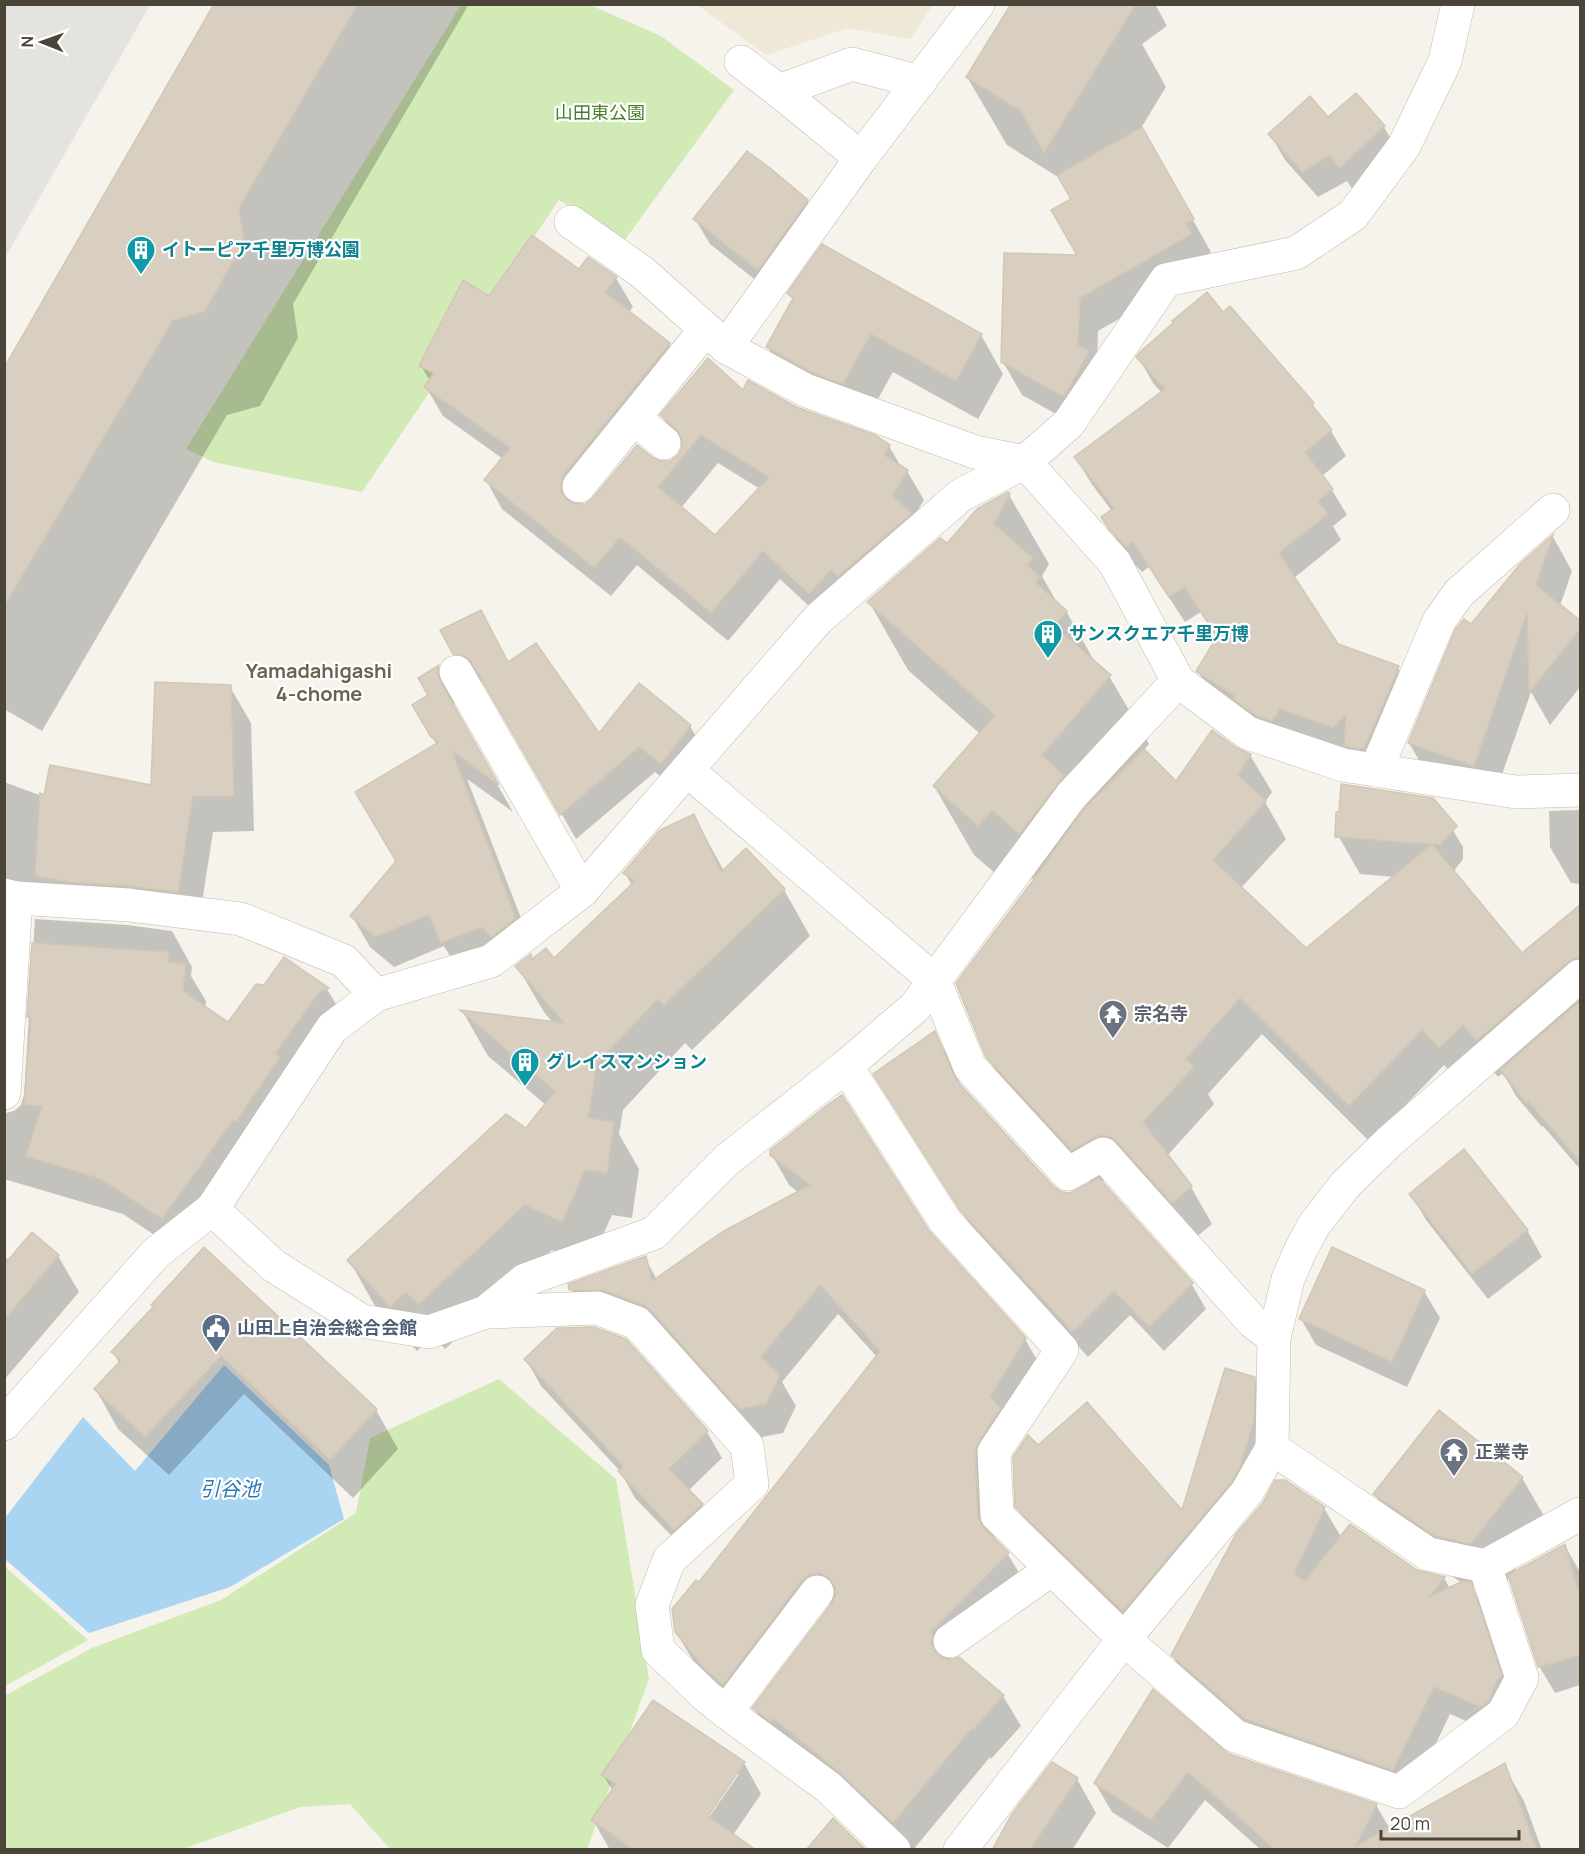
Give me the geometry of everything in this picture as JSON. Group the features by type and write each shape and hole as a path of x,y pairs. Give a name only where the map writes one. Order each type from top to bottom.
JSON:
{"street":[{"path":"579,486 634,417 716,339 861,158 978,4"},
{"path":"4,1424 156,1253 212,1209 332,1028 376,995 491,961 582,891 818,619 961,495 1025,462 1069,423 1166,280 1296,253 1353,215 1404,146 1444,61 1458,4"},
{"path":"741,62 861,158"},
{"path":"779,91 852,64 920,82"},
{"path":"571,222 642,272 716,339 806,390 975,452 1025,462 1115,563 1178,681 1248,733 1343,765 1516,792 1581,790"},
{"path":"634,417 664,443"},
{"path":"1376,770 1439,621 1459,593 1553,510"},
{"path":"456,672 582,891"},
{"path":"486,1312 525,1280 654,1233 728,1159 846,1066 915,1007 1071,796 1178,681"},
{"path":"687,770 934,980 970,1067 1068,1174 1103,1154 1252,1322 1274,1338"},
{"path":"4,1093 10,897 129,905 241,919 344,961 376,995"},
{"path":"960,1850 1124,1639 1246,1492 1272,1448 1274,1338 1288,1280 1314,1225 1346,1184 1389,1142 1581,976"},
{"path":"846,1066 945,1221 1062,1350 994,1452 997,1515 1124,1639 1235,1736 1399,1792 1503,1714 1522,1678 1485,1566"},
{"path":"212,1209 274,1266 362,1321 429,1332 486,1312 597,1308 637,1323 747,1446 752,1484 669,1560 652,1605 658,1650 726,1712 828,1787 894,1850"},
{"path":"1272,1448 1428,1554 1485,1566 1576,1516"},
{"path":"950,1641 1052,1569"},
{"path":"726,1712 817,1593"}],"shaded area":[{"path":"4,5 150,5 5,258"},
{"path":"697,5 933,5 910,39 848,28 766,55"}],"green space":[{"name":"山田東公園","path":"461,5 590,5 661,36 734,90 624,241 559,200 362,492 213,462 186,449"},
{"path":"499,1379 616,1479 649,1679 587,1849 390,1849 350,1804 300,1807 183,1849 5,1849 4,1696 92,1648 221,1600 356,1513 370,1438"},
{"path":"4,1566 88,1640 5,1686 4,1686"}],"water":[{"name":"引谷池","path":"224,1365 329,1465 344,1519 230,1587 89,1633 5,1559 5,1518 83,1417 135,1471"}],"building":[{"name":"イトーピア千里万博公園","path":"214,4 358,4 239,208 244,242 205,311 173,320 4,607 4,368"},
{"path":"1011,4 1136,4 1044,153 1019,108 1019,110 966,77"},
{"path":"1356,93 1385,126 1339,168 1330,155 1302,172 1268,134 1310,96 1328,117"},
{"path":"1142,127 1194,219 1185,223 1192,234 1080,298 1078,345 1089,351 1064,397 1001,362 1004,253 1077,255 1051,210 1071,199 1057,175"},
{"path":"747,151 808,200 758,270 693,219"},
{"path":"532,235 579,269 588,257 617,277 605,292 670,343 564,474 561,492 568,501 585,504 593,498 637,445 660,461 670,461 678,455 682,447 681,436 660,415 708,358 743,390 748,380 796,407 875,435 890,445 884,455 908,470 892,496 912,513 838,576 831,570 809,594 763,551 711,613 620,537 594,568 484,480 510,448 424,387 434,373 419,366 463,280 489,296","holes":["701,435 769,477 715,535 658,487"]},
{"path":"822,244 982,334 956,381 871,334 843,384 813,373 766,347 793,298 787,293"},
{"path":"1207,292 1223,312 1230,306 1314,403 1312,405 1332,430 1305,452 1333,489 1318,501 1328,514 1279,553 1338,644 1399,666 1364,749 1344,746 1346,714 1333,728 1280,709 1272,721 1257,716 1233,699 1235,696 1196,671 1217,637 1185,587 1169,597 1133,542 1126,547 1109,529 1101,517 1114,508 1074,457 1165,389 1136,357 1173,323 1172,321"},
{"name":"サンスクエア千里万博","path":"1008,492 1010,494 994,524 1033,558 1027,565 1040,577 1035,582 1067,611 1054,626 1111,675 1042,755 1064,776 1019,834 992,810 978,826 933,786 995,715 867,602 940,538 947,543 978,508"},
{"path":"1553,535 1536,585 1581,621 1581,628 1529,692 1527,613 1474,766 1408,743 1455,630 1464,619 1471,624 1520,564"},
{"path":"481,610 508,662 536,643 599,733 639,683 691,725 661,764 639,747 560,815 472,663 465,656 453,654 440,630"},
{"path":"439,665 437,673 440,681 499,785 452,751 516,918 491,937 482,927 441,943 429,915 375,937 350,916 396,861 355,792 439,742 431,737 412,705 428,695 418,678"},
{"path":"155,682 231,685 234,796 193,796 178,892 69,882 35,876 40,793 44,795 50,765 151,785"},
{"path":"1212,730 1237,748 1251,754 1238,775 1266,801 1213,860 1306,948 1432,844 1522,953 1581,904 1581,958 1568,962 1476,1041 1463,1025 1439,1048 1422,1030 1349,1106 1240,998 1186,1059 1194,1067 1143,1122 1192,1186 1172,1203 1111,1137 1102,1135 1072,1150 986,1057 956,983 1085,808 1144,749 1176,781"},
{"path":"1341,784 1433,798 1457,826 1440,845 1335,837 1336,812 1339,812"},
{"path":"694,814 721,872 746,848 785,889 664,1005 658,999 597,1063 588,1118 614,1122 607,1173 585,1170 562,1222 525,1205 418,1305 406,1292 390,1307 347,1260 506,1114 526,1128 555,1091 460,1010 564,1023 515,966 531,954 532,959 546,948 554,958 635,881 623,873 660,830"},
{"path":"32,943 169,952 168,962 186,964 183,991 228,1022 256,984 264,985 284,957 329,988 319,992 275,1054 280,1057 236,1122 233,1120 162,1219 101,1179 26,1156 42,1106 24,1105 31,1017 27,1017"},
{"path":"1581,1000 1581,1163 1528,1101 1526,1103 1500,1070"},
{"path":"935,1031 956,1080 1054,1187 1062,1192 1070,1193 1099,1178 1193,1283 1149,1327 1114,1291 1073,1332 960,1210 873,1074"},
{"path":"842,1095 929,1231 1026,1338 990,1397 1001,1408 978,1442 975,1453 978,1517 984,1528 1009,1553 930,1633 933,1635 931,1643 935,1652 951,1660 959,1657 1004,1695 973,1730 972,1728 893,1823 839,1772 774,1719 772,1722 752,1708 832,1603 836,1594 829,1577 819,1573 809,1575 802,1580 723,1685 703,1667 675,1632 672,1609 696,1580 699,1582 880,1351 820,1285 761,1357 780,1375 766,1404 739,1409 651,1310 644,1305 603,1290 569,1290 568,1284 646,1256 652,1281 722,1232 810,1185 770,1155 770,1150"},
{"path":"1464,1149 1528,1230 1472,1274 1409,1194"},
{"path":"32,1232 59,1255 4,1320 4,1265"},
{"name":"山田上自治会総合会館","path":"204,1247 377,1409 330,1460 221,1356 145,1437 94,1389 121,1360 111,1352"},
{"path":"1332,1247 1425,1290 1392,1362 1299,1319"},
{"path":"594,1327 626,1339 708,1431 669,1469 703,1504 674,1530 618,1471 623,1466 524,1359 557,1328"},
{"path":"1225,1368 1255,1377 1254,1420 1240,1467 1232,1481 1123,1611 1015,1507 1013,1457 1028,1435 1038,1445 1087,1402 1182,1510"},
{"name":"正業寺","path":"1439,1410 1523,1477 1471,1544 1435,1536 1373,1494"},
{"path":"1275,1480 1285,1480 1325,1507 1294,1574 1305,1581 1350,1524 1417,1570 1445,1577 1429,1597 1463,1581 1471,1582 1502,1676 1498,1679 1488,1702 1481,1707 1434,1687 1393,1770 1245,1719 1171,1655 1236,1534 1262,1504"},
{"path":"1565,1544 1581,1601 1581,1655 1538,1667 1508,1575"},
{"path":"1153,1689 1229,1754 1377,1804 1356,1846 1505,1763 1537,1850 1275,1850 1188,1772 1151,1820 1094,1783"},
{"path":"653,1700 745,1762 708,1816 756,1850 634,1850 591,1820 616,1784 601,1775"},
{"path":"1052,1762 1078,1778 1030,1850 992,1850 1012,1814"},
{"path":"833,1818 866,1850 806,1850"}],"place":[{"name":"イトーピア千里万博公園","path":"141,276"},
{"name":"サンスクエア千里万博","path":"1048,660"},
{"name":"宗名寺","path":"1113,1040"},
{"name":"グレイスマンション","path":"525,1088"},
{"name":"山田上自治会総合会館","path":"216,1354"},
{"name":"正業寺","path":"1454,1478"}],"district":[{"name":"Yamadahigashi 4-chome","path":"319,682"}]}
